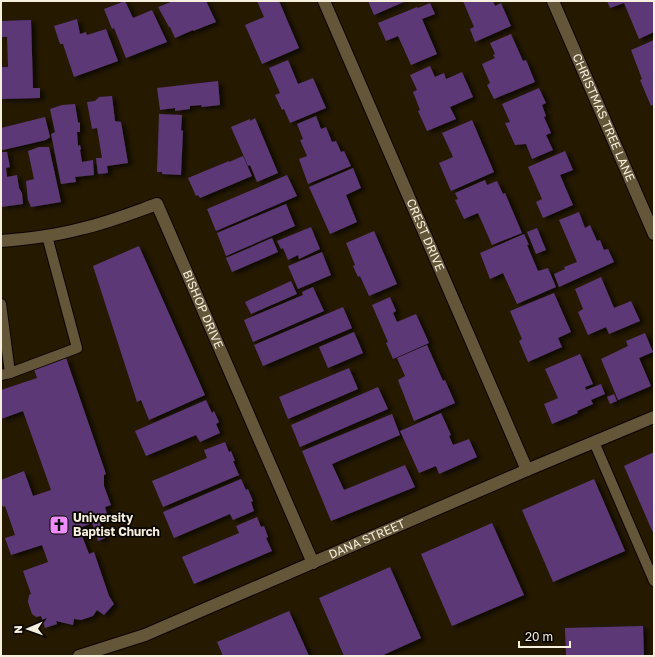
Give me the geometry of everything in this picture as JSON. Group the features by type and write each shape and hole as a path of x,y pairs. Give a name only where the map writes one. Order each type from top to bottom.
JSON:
{"street":[{"name":"CREST DRIVE","path":"324,1 528,470"},
{"name":"CHRISTMAS TREE LANE","path":"553,1 654,234"},
{"name":"BISHOP DRIVE","path":"1,241 46,236 81,229 119,218 157,204 313,563"},
{"name":"DANA STREET","path":"79,656 145,635 654,417"}],"lane":[{"path":"1,304 5,374 77,348 46,236"},
{"path":"594,442 654,581"}],"building":[{"path":"125,1 133,18 152,10 167,42 126,58 114,28 112,29 104,9"},
{"path":"173,1 206,1 216,22 175,38 158,7"},
{"path":"257,1 279,1 299,48 262,64 245,25 264,17"},
{"path":"368,1 406,1 374,15"},
{"path":"463,1 493,1 495,6 501,3 511,26 475,42 470,29 474,27"},
{"path":"607,1 654,1 654,32 639,39 624,3 610,8"},
{"path":"430,3 435,14 422,19 437,54 411,65 398,36 386,41 378,23"},
{"path":"77,19 80,34 86,32 87,35 106,29 118,61 74,77 63,44 60,44 54,26"},
{"path":"31,20 33,88 40,88 40,98 1,99 1,67 8,67 7,37 2,37 1,21"},
{"path":"511,34 523,61 526,60 535,82 494,99 487,85 490,83 482,64 495,58 493,55 495,54 490,43"},
{"path":"654,40 654,104 651,106 640,80 642,79 631,50"},
{"path":"288,60 298,84 313,78 326,108 290,123 284,109 282,110 275,95 280,93 269,68"},
{"path":"430,66 435,77 444,73 446,79 462,72 473,97 450,107 456,119 427,131 418,111 420,110 413,92 417,90 410,75"},
{"path":"218,81 220,105 202,107 201,105 190,106 190,109 175,111 175,108 160,110 157,88"},
{"path":"539,88 546,103 542,105 546,116 544,117 551,133 546,135 553,150 532,159 526,144 515,145 505,123 510,122 502,104"},
{"path":"112,96 115,121 121,122 128,163 107,166 108,173 98,174 96,158 102,158 97,128 92,129 87,102 95,101 99,97"},
{"path":"75,104 78,122 80,123 80,132 77,132 78,146 80,145 82,162 93,160 94,175 75,177 76,182 61,184 51,134 55,132 50,109 62,105"},
{"path":"159,114 182,115 181,131 183,130 181,175 162,174 162,172 157,172"},
{"path":"316,116 321,129 326,127 332,142 336,141 341,152 344,151 351,166 308,184 299,159 307,156 300,140 303,139 297,124"},
{"path":"45,117 50,137 46,140 3,150 1,149 1,128"},
{"path":"255,118 278,173 257,182 250,165 248,166 231,127"},
{"path":"472,120 494,172 451,191 439,163 453,157 442,133"},
{"path":"39,147 49,147 61,202 31,207 28,200 26,181 34,179 28,151"},
{"path":"565,151 573,170 560,175 573,205 543,218 536,202 542,199 528,167"},
{"path":"1,152 7,152 10,167 6,168 7,177 17,175 19,188 22,193 23,204 1,207"},
{"path":"243,156 252,176 200,198 198,195 196,196 188,178"},
{"path":"353,168 361,188 346,195 357,222 330,234 309,187"},
{"path":"287,175 297,196 216,231 207,209"},
{"path":"485,180 487,185 497,181 503,194 505,193 522,233 492,245 478,213 464,219 455,200 458,199 455,193"},
{"path":"286,204 295,226 226,256 217,233"},
{"path":"579,212 585,228 590,225 597,241 600,240 604,250 608,249 614,262 559,287 554,274 565,269 564,267 577,262 559,220"},
{"path":"311,227 320,249 299,259 298,255 288,260 283,248 281,249 277,241"},
{"path":"537,228 546,250 536,254 527,232"},
{"path":"374,231 397,284 369,296 360,276 358,277 353,266 355,265 346,243"},
{"path":"524,234 538,271 548,268 556,287 517,304 503,273 490,279 480,253"},
{"path":"272,238 278,252 232,272 226,258"},
{"path":"139,246 205,395 149,420 141,400 137,402 93,266"},
{"path":"322,252 331,275 298,289 288,266"},
{"path":"601,277 614,308 631,301 640,321 609,334 606,327 588,335 578,312 583,309 575,289"},
{"path":"291,281 297,294 251,314 245,302"},
{"path":"313,287 324,311 253,342 244,320 303,295 302,292"},
{"path":"554,293 571,332 558,338 562,347 528,362 519,341 522,339 510,311"},
{"path":"390,297 396,311 393,313 397,322 416,314 429,343 393,359 386,343 388,342 372,305"},
{"path":"343,307 352,328 263,366 254,345"},
{"path":"354,332 363,353 328,368 319,347"},
{"path":"645,333 653,352 639,358 651,386 618,400 601,359 628,346 626,341"},
{"path":"427,345 443,381 445,380 455,403 414,421 398,380 405,376 397,358"},
{"path":"580,354 593,384 585,387 586,390 601,384 605,394 591,400 593,404 577,411 578,413 552,424 544,404 558,398 545,369"},
{"path":"66,358 106,474 104,475 104,486 111,505 105,507 107,514 98,517 105,538 98,541 92,523 79,528 89,554 94,552 109,596 114,604 104,615 97,610 93,616 81,620 74,619 73,625 56,621 57,624 45,628 41,616 36,617 32,614 28,602 29,595 31,594 23,571 48,562 42,545 11,555 5,538 15,535 5,506 3,507 1,502 1,480 24,471 33,496 51,490 23,411 1,419 1,390 37,378 34,369"},
{"path":"349,368 358,389 288,419 279,397"},
{"path":"378,387 388,409 300,447 291,425"},
{"path":"614,394 617,401 610,404 607,397"},
{"path":"206,400 212,413 214,411 219,422 216,424 220,433 200,442 196,435 146,456 135,431"},
{"path":"441,413 451,435 449,436 453,445 469,439 477,457 439,474 436,466 419,473 400,431"},
{"path":"392,414 400,435 332,464 344,490 405,465 415,487 331,521 302,451"},
{"path":"225,442 229,452 231,451 235,461 233,461 239,475 163,507 152,481 207,458 204,450"},
{"path":"654,452 654,535 624,466"},
{"path":"241,479 246,490 248,489 253,501 251,502 254,511 233,520 230,514 174,538 163,512"},
{"path":"594,479 625,551 553,582 522,510"},
{"path":"257,517 261,527 264,526 268,537 266,538 272,551 194,584 182,557 239,533 236,526"},
{"path":"492,523 524,595 452,626 421,554"},
{"path":"390,567 421,638 381,656 344,656 319,598"},
{"path":"289,611 309,656 223,656 217,642"},
{"path":"643,626 644,656 566,656 565,628"}],"place":[{"name":"University Baptist Church","path":"59,525"}]}
